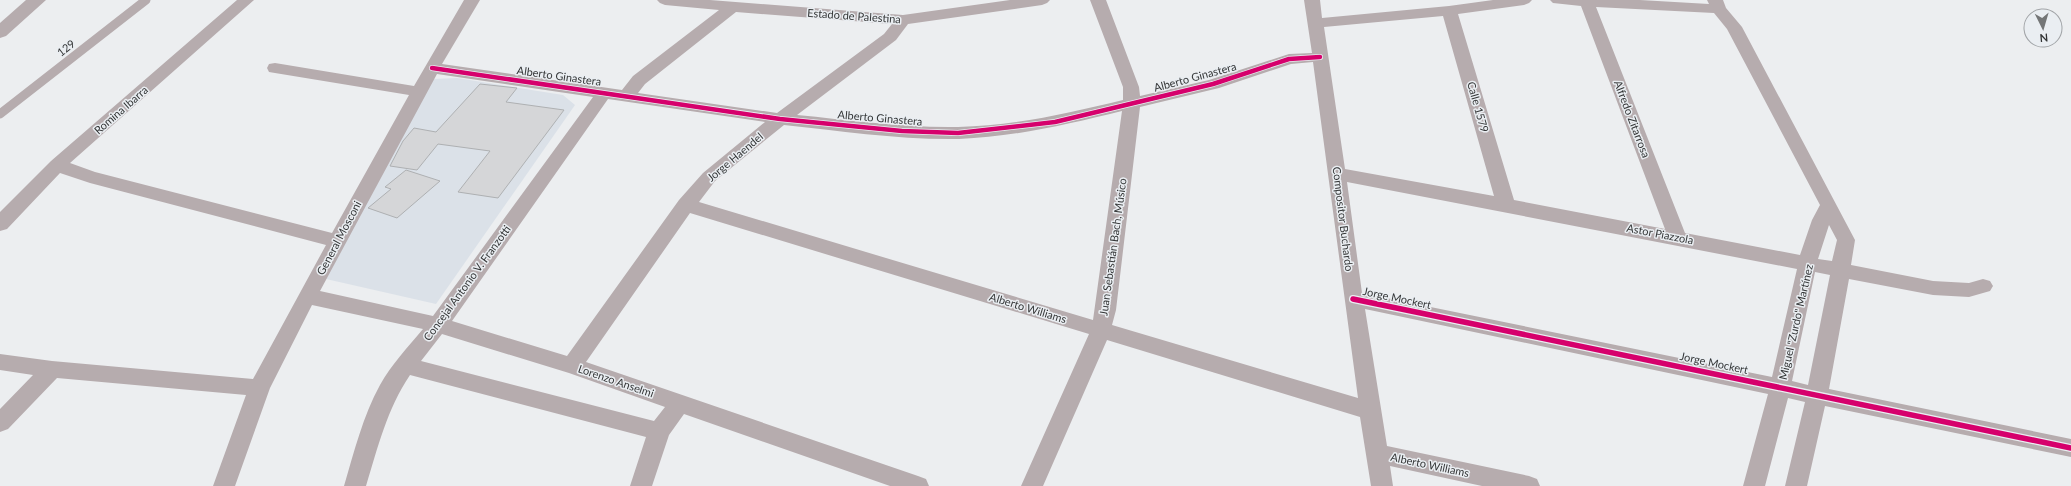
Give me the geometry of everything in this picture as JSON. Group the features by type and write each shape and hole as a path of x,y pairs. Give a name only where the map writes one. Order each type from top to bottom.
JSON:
{"street":[{"path":"0,32 37,0"},
{"name":"Romina Ibarra","path":"0,224 57,165 246,0"},
{"name":"General Mosconi","path":"224,486 259,388 276,353 432,68 472,0"},
{"name":"Estado de Palestina","path":"665,0 903,20 1042,0"},
{"name":"Juan Sebastián Bach, Músico","path":"1032,486 1102,330 1106,310 1132,104 1131,87 1098,0"},
{"name":"Compositor Buchardo","path":"1312,0 1337,174 1353,300 1382,486"},
{"path":"1315,23 1449,11 1524,0"},
{"path":"1558,0 1717,4 1734,27 1829,205 1846,240 1817,395 1796,486"},
{"name":"Alfredo Zitarrosa","path":"1586,0 1678,238"},
{"path":"627,95 639,80 734,7"},
{"name":"Calle 1579","path":"1449,11 1506,204"},
{"name":"Jorge Haendel","path":"572,366 686,205 709,177 780,119 890,37 903,20"},
{"name":"Alberto Ginastera","path":"432,68 627,95 780,119 902,131 958,133 988,132 1055,122 1213,84 1289,59 1320,57"},
{"path":"275,68 420,92"},
{"name":"Concejal Antonio V. Franzotti","path":"354,486 377,415 388,390 405,365 438,325 605,92"},
{"path":"57,165 90,177 337,241"},
{"name":"Astor Piazzola","path":"1337,174 1506,204 1933,288 1969,290 1983,286"},
{"name":"Alberto Williams","path":"686,205 1370,411"},
{"name":"Miguel \"Zurdo\" Martínez","path":"1754,486 1781,387 1820,221 1829,205"},
{"name":"Lorenzo Anselmi","path":"307,297 324,299 438,325 572,366 918,486"},
{"name":"Jorge Mockert","path":"1353,300 2071,448"},
{"path":"0,362 52,369 259,388"},
{"path":"405,365 660,431"},
{"path":"0,423 52,369"},
{"path":"641,486 660,431 680,403"},
{"name":"Alberto Williams","path":"1378,454 1528,486"}],"lane":[{"name":"129","path":"0,114 146,0"}],"shaded area":[{"path":"457,78 563,95 575,105 436,304 326,279 433,79"}],"building":[{"path":"480,84 517,88 506,102 564,110 498,198 458,192 490,151 438,144 417,170 390,166 403,141 414,128 436,132"},
{"path":"406,170 440,181 397,218 368,208 391,189 385,187"}],"cycle path":[{"path":"432,68 780,119 902,131 958,133 988,131 1055,122 1213,84 1289,59 1320,57"},
{"path":"1353,299 2071,448"}]}
